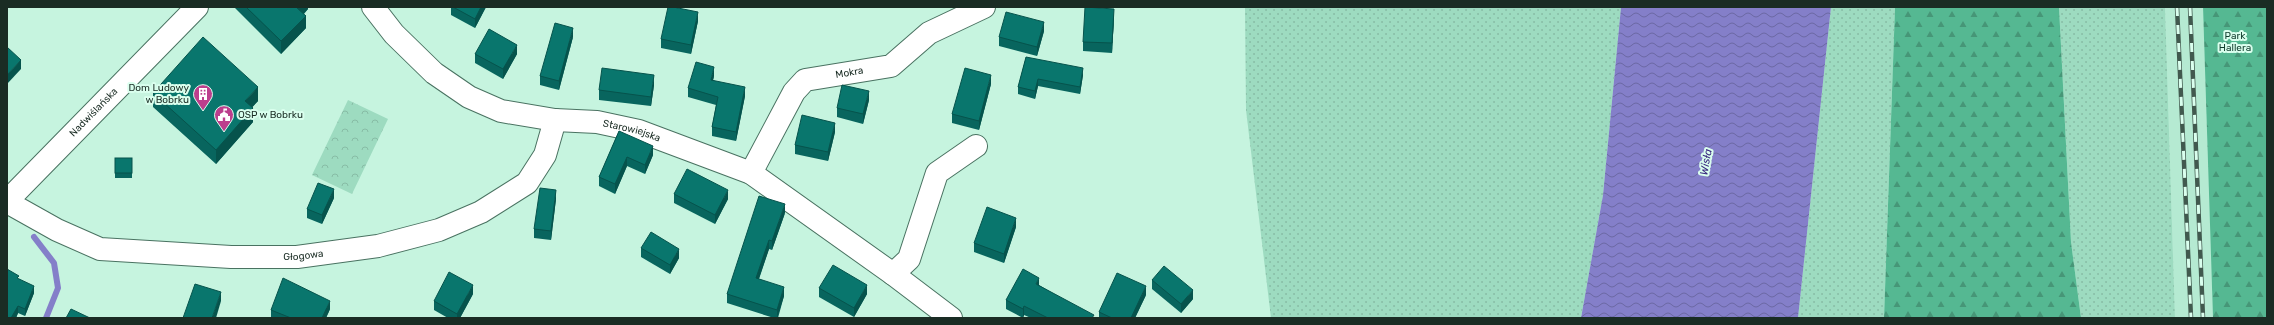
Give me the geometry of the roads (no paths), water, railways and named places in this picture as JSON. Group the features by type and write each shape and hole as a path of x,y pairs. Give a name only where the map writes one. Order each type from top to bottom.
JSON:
{"street":[{"name":"Nadwiślańska","path":"7,201 196,7"},
{"name":"Starowiejska","path":"373,7 394,34 434,73 469,97 501,111 555,120 597,122 639,131 751,173 893,274 951,318"},
{"name":"Mokra","path":"751,173 794,92 805,80 891,66 929,33 984,7"},
{"name":"Głogowa","path":"7,201 57,230 100,249 230,257 290,257 378,246 439,230 481,212 526,183 545,155 555,120"},
{"path":"893,274 910,259 937,173 976,146"}],"water":[{"name":"Wisła","path":"1621,7 1831,7 1798,318 1581,318 1603,195"}],"waterway":[{"path":"34,237 54,263 58,288 46,318"}],"railway":[{"path":"2177,7 2191,318"},
{"path":"2190,7 2203,318"}],"place":[{"name":"Dom Ludowy w Bobrku","path":"203,111"},
{"name":"OSP w Bobrku","path":"224,132"}],"park label":[{"name":"Park Hallera","path":"2235,42"}]}
